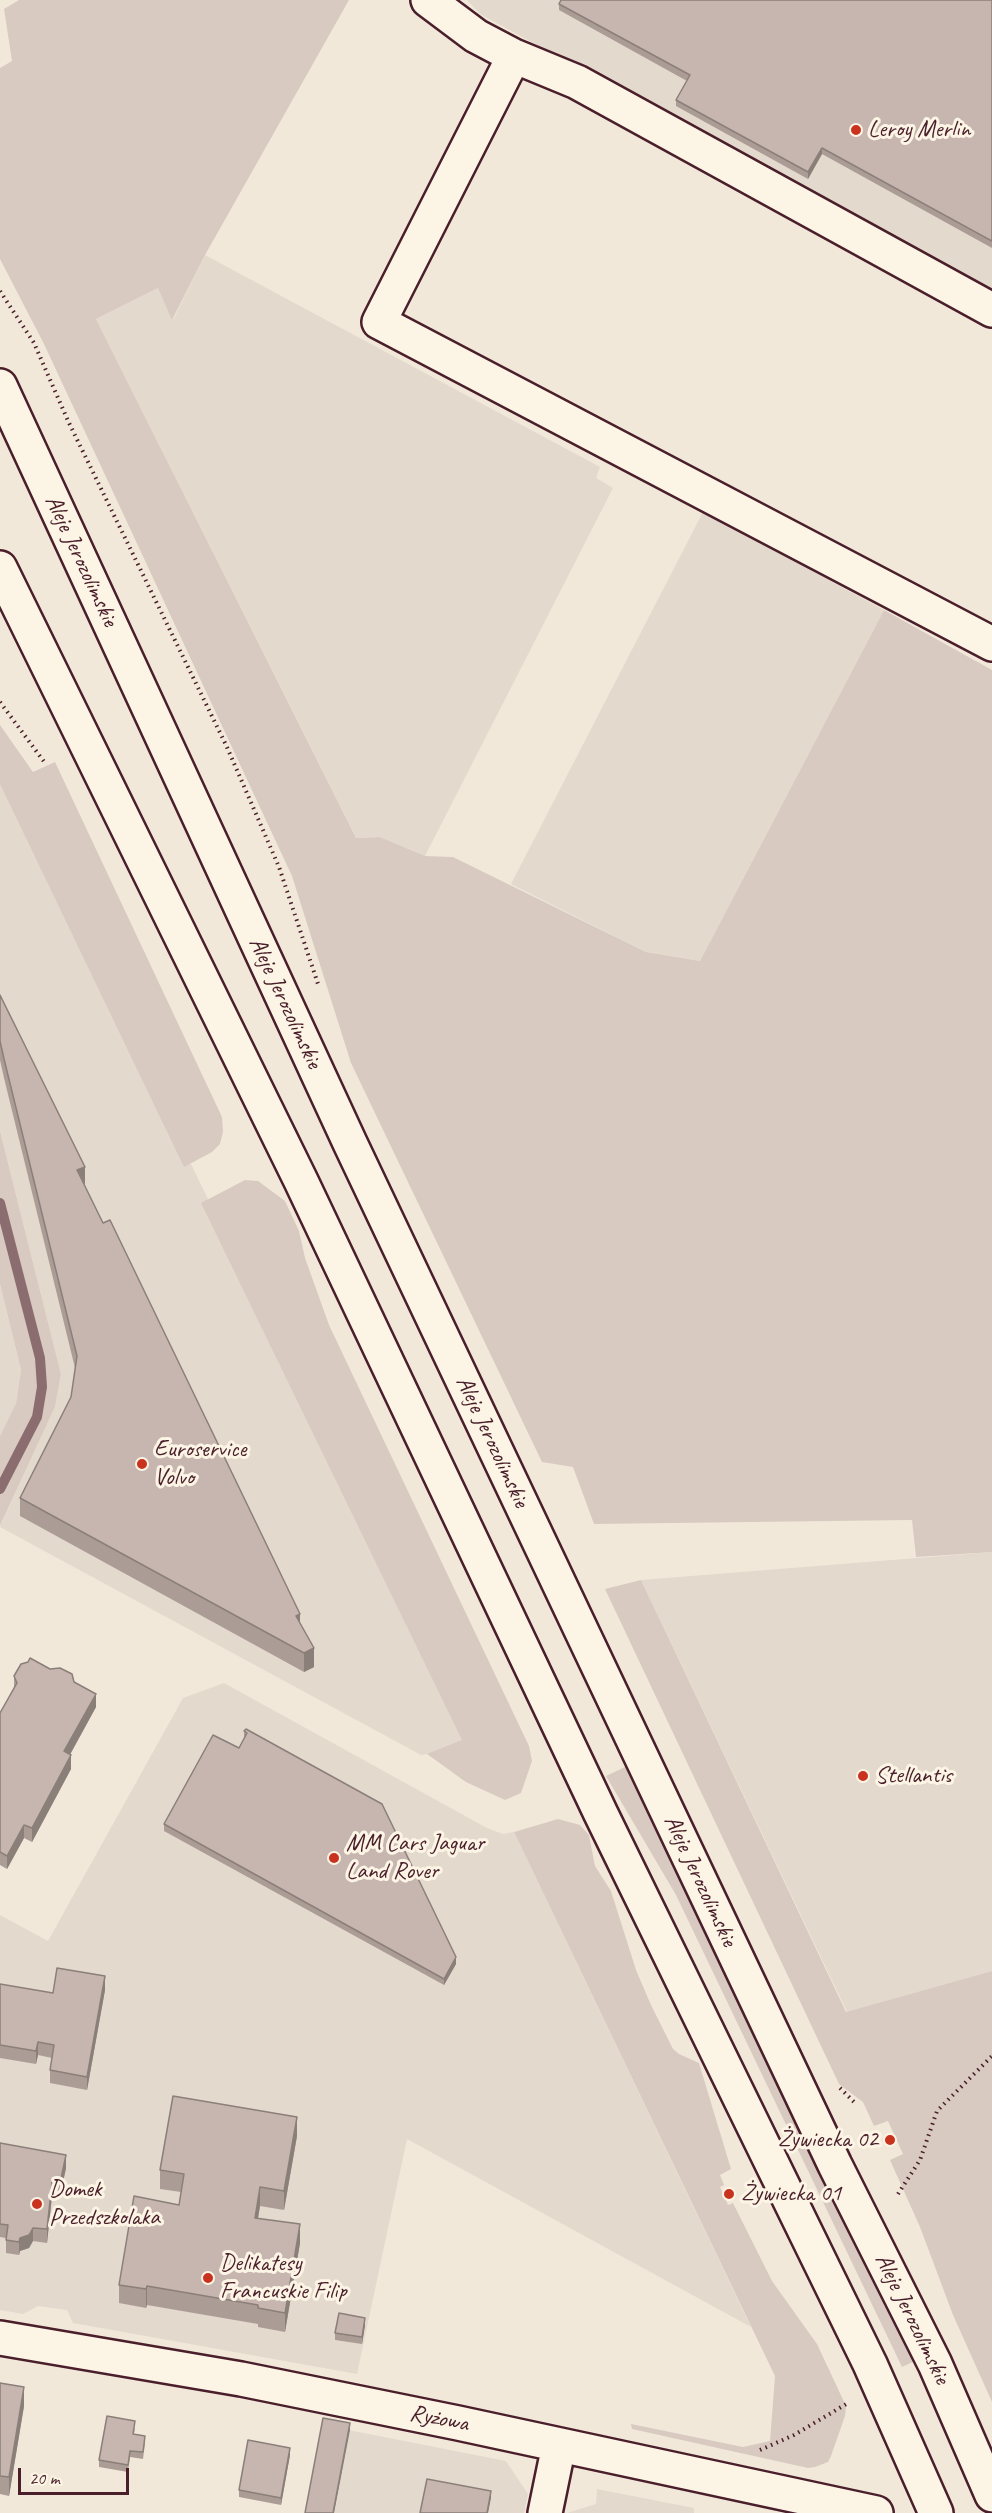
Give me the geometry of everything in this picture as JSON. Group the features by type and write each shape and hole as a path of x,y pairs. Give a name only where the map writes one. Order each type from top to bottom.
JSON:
{"main road":[{"path":"428,0 476,36 514,56 577,82 992,310"},
{"path":"514,56 379,322 992,644"},
{"name":"Aleje Jerozolimskie","path":"0,386 350,1143 835,2165 935,2364 992,2495"},
{"path":"0,568 301,1181 602,1814 881,2388 936,2513"},
{"name":"Ryżowa","path":"0,2338 241,2379 876,2513"},
{"path":"545,2513 559,2445"}],"path":[{"path":"0,702 45,763"},
{"path":"898,2194 921,2160 937,2111 992,2056"},
{"path":"752,2452 794,2435 852,2401"}],"shaded area":[{"path":"19,0 349,0 205,255 172,320 158,288 96,319 356,838 380,837 425,856 453,857 646,952 700,961 884,610 992,670 992,1552 916,1557 912,1520 594,1524 573,1467 542,1462 351,1063 292,876 44,344 0,259 0,68 12,61 4,9"},
{"name":"Leroy Merlin","path":"467,0 992,0 992,294 480,14"},
{"path":"205,255 600,467 596,478 613,488 425,856 380,837 356,838 96,319 158,288 173,320"},
{"path":"703,512 884,610 700,961 646,952 511,884"},
{"path":"0,725 33,772 55,762 222,1117 223,1132 220,1144 212,1152 184,1167 0,784"},
{"path":"0,761 191,1164 498,1796 466,1782 428,1754 421,1755 0,1527 55,1407 61,1374 0,1131"},
{"path":"0,1131 61,1374 55,1407 0,1526 0,1436 16,1403 21,1370 0,1284"},
{"path":"245,1180 258,1181 285,1201 299,1231 305,1258 329,1325 529,1746 532,1761 521,1793 505,1800 466,1782 427,1754 462,1740 201,1203"},
{"path":"0,1284 21,1370 16,1403 0,1436"},
{"name":"Stellantis","path":"992,1552 992,1971 847,2012 641,1580"},
{"path":"641,1580 846,2012 992,1971 992,2402 953,2315 920,2227 890,2160 903,2154 888,2121 874,2126 863,2102 839,2084 605,1589"},
{"path":"224,1683 487,1828 503,1834 514,1832 751,2327 407,2139 357,2374 73,2323 67,2310 38,2306 23,2314 0,2310 0,1915 48,1941 183,1698"},
{"path":"625,1767 855,2245 915,2361 902,2367 676,1895 606,1776"},
{"path":"558,1819 580,1825 589,1835 595,1866 611,1891 636,1970 651,2005 673,2049 699,2063 731,2169 720,2175 724,2185 720,2187 728,2205 733,2203 772,2281 817,2344 846,2406 845,2416 828,2462 808,2468 632,2429 631,2424 743,2447 770,2441 775,2376 514,1832"},
{"path":"323,2425 506,2461 528,2494 524,2513 307,2513"},
{"path":"597,2489 694,2508 694,2513 567,2513 596,2504"}],"building":[{"name":"Leroy Merlin","path":"561,0 992,0 992,241 822,148 808,172 676,100 690,75 559,4"},
{"path":"0,995 85,1167 77,1170 103,1223 110,1220 300,1614 296,1616 314,1648 304,1653 20,1498 71,1397 77,1356 0,1041"},
{"path":"30,1658 50,1669 60,1668 72,1674 74,1682 96,1694 64,1751 71,1755 32,1828 24,1825 7,1856 0,1852 0,1713 17,1683 14,1676 21,1664 28,1662"},
{"path":"246,1729 382,1804 456,1957 444,1979 164,1824 213,1735 239,1748 247,1733 244,1731"},
{"path":"57,1968 105,1976 87,2077 50,2070 54,2045 38,2042 36,2051 0,2045 0,1984 53,1993"},
{"path":"173,2096 297,2117 284,2191 260,2187 255,2218 300,2224 285,2313 258,2308 258,2305 147,2286 146,2289 119,2285 134,2196 179,2205 184,2174 160,2170"},
{"path":"0,2143 66,2155 60,2183 52,2182 47,2229 33,2228 29,2235 20,2238 19,2242 6,2240 8,2225 0,2224"},
{"path":"339,2313 365,2318 362,2337 335,2333"},
{"path":"0,2383 24,2387 9,2477 0,2476"},
{"path":"107,2416 135,2421 133,2434 145,2436 143,2452 130,2451 128,2465 99,2460"},
{"path":"323,2418 350,2423 333,2513 305,2513"},
{"path":"248,2440 290,2448 281,2498 239,2490"},
{"path":"427,2479 491,2491 487,2513 420,2513"}],"waterway":[{"path":"0,1203 40,1358 42,1387 37,1417 0,1489"}],"place":[{"name":"Leroy Merlin","path":"856,130"},
{"name":"Euroservice Volvo","path":"142,1464"},
{"name":"Stellantis","path":"863,1776"},
{"name":"MM Cars Jaguar Land Rover","path":"334,1858"},
{"name":"Żywiecka 02","path":"890,2140"},
{"name":"Żywiecka 01","path":"729,2194"},
{"name":"Domek Przedszkolaka","path":"37,2204"},
{"name":"Delikatesy Francuskie Filip","path":"208,2278"}]}
